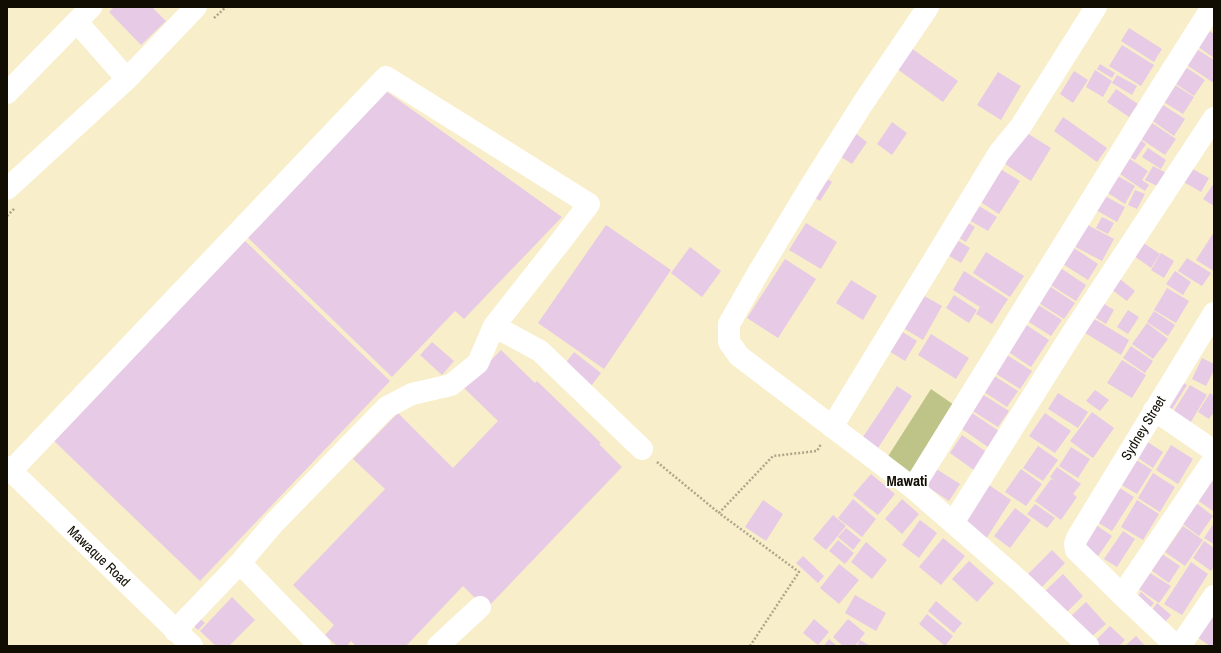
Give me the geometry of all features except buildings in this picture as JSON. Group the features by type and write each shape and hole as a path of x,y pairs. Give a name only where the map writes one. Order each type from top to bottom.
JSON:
{"street":[{"path":"7,189 127,79 196,7"},
{"path":"928,7 863,103 758,273 729,324 729,342 739,356 912,488 1023,584 1088,646"},
{"path":"832,427 999,153 1021,126 1096,7"},
{"path":"912,488 1212,7"},
{"path":"7,93 84,15 127,79"},
{"path":"9,469 386,77 588,204 494,326 478,363 451,385 412,394 387,407 274,523 240,563 175,631"},
{"path":"953,523 1071,335 1214,118"},
{"name":"Sydney Street","path":"1122,595 1076,550 1075,544 1077,538 1154,410 1207,340 1214,313"},
{"path":"494,326 540,351 642,449"},
{"path":"1154,410 1214,451"},
{"path":"1176,646 1122,595 1214,459"},
{"name":"Mawaque Road","path":"9,469 192,646"},
{"path":"240,563 320,646"},
{"path":"1180,646 1214,596"},
{"path":"438,646 480,608"}],"path":[{"path":"719,513 774,456 817,451 832,427"},
{"path":"642,449 719,513 799,572 750,646"}],"green space":[{"path":"931,389 957,407 912,478 885,461"}],"district":[{"name":"Mawati","path":"907,481"}]}
